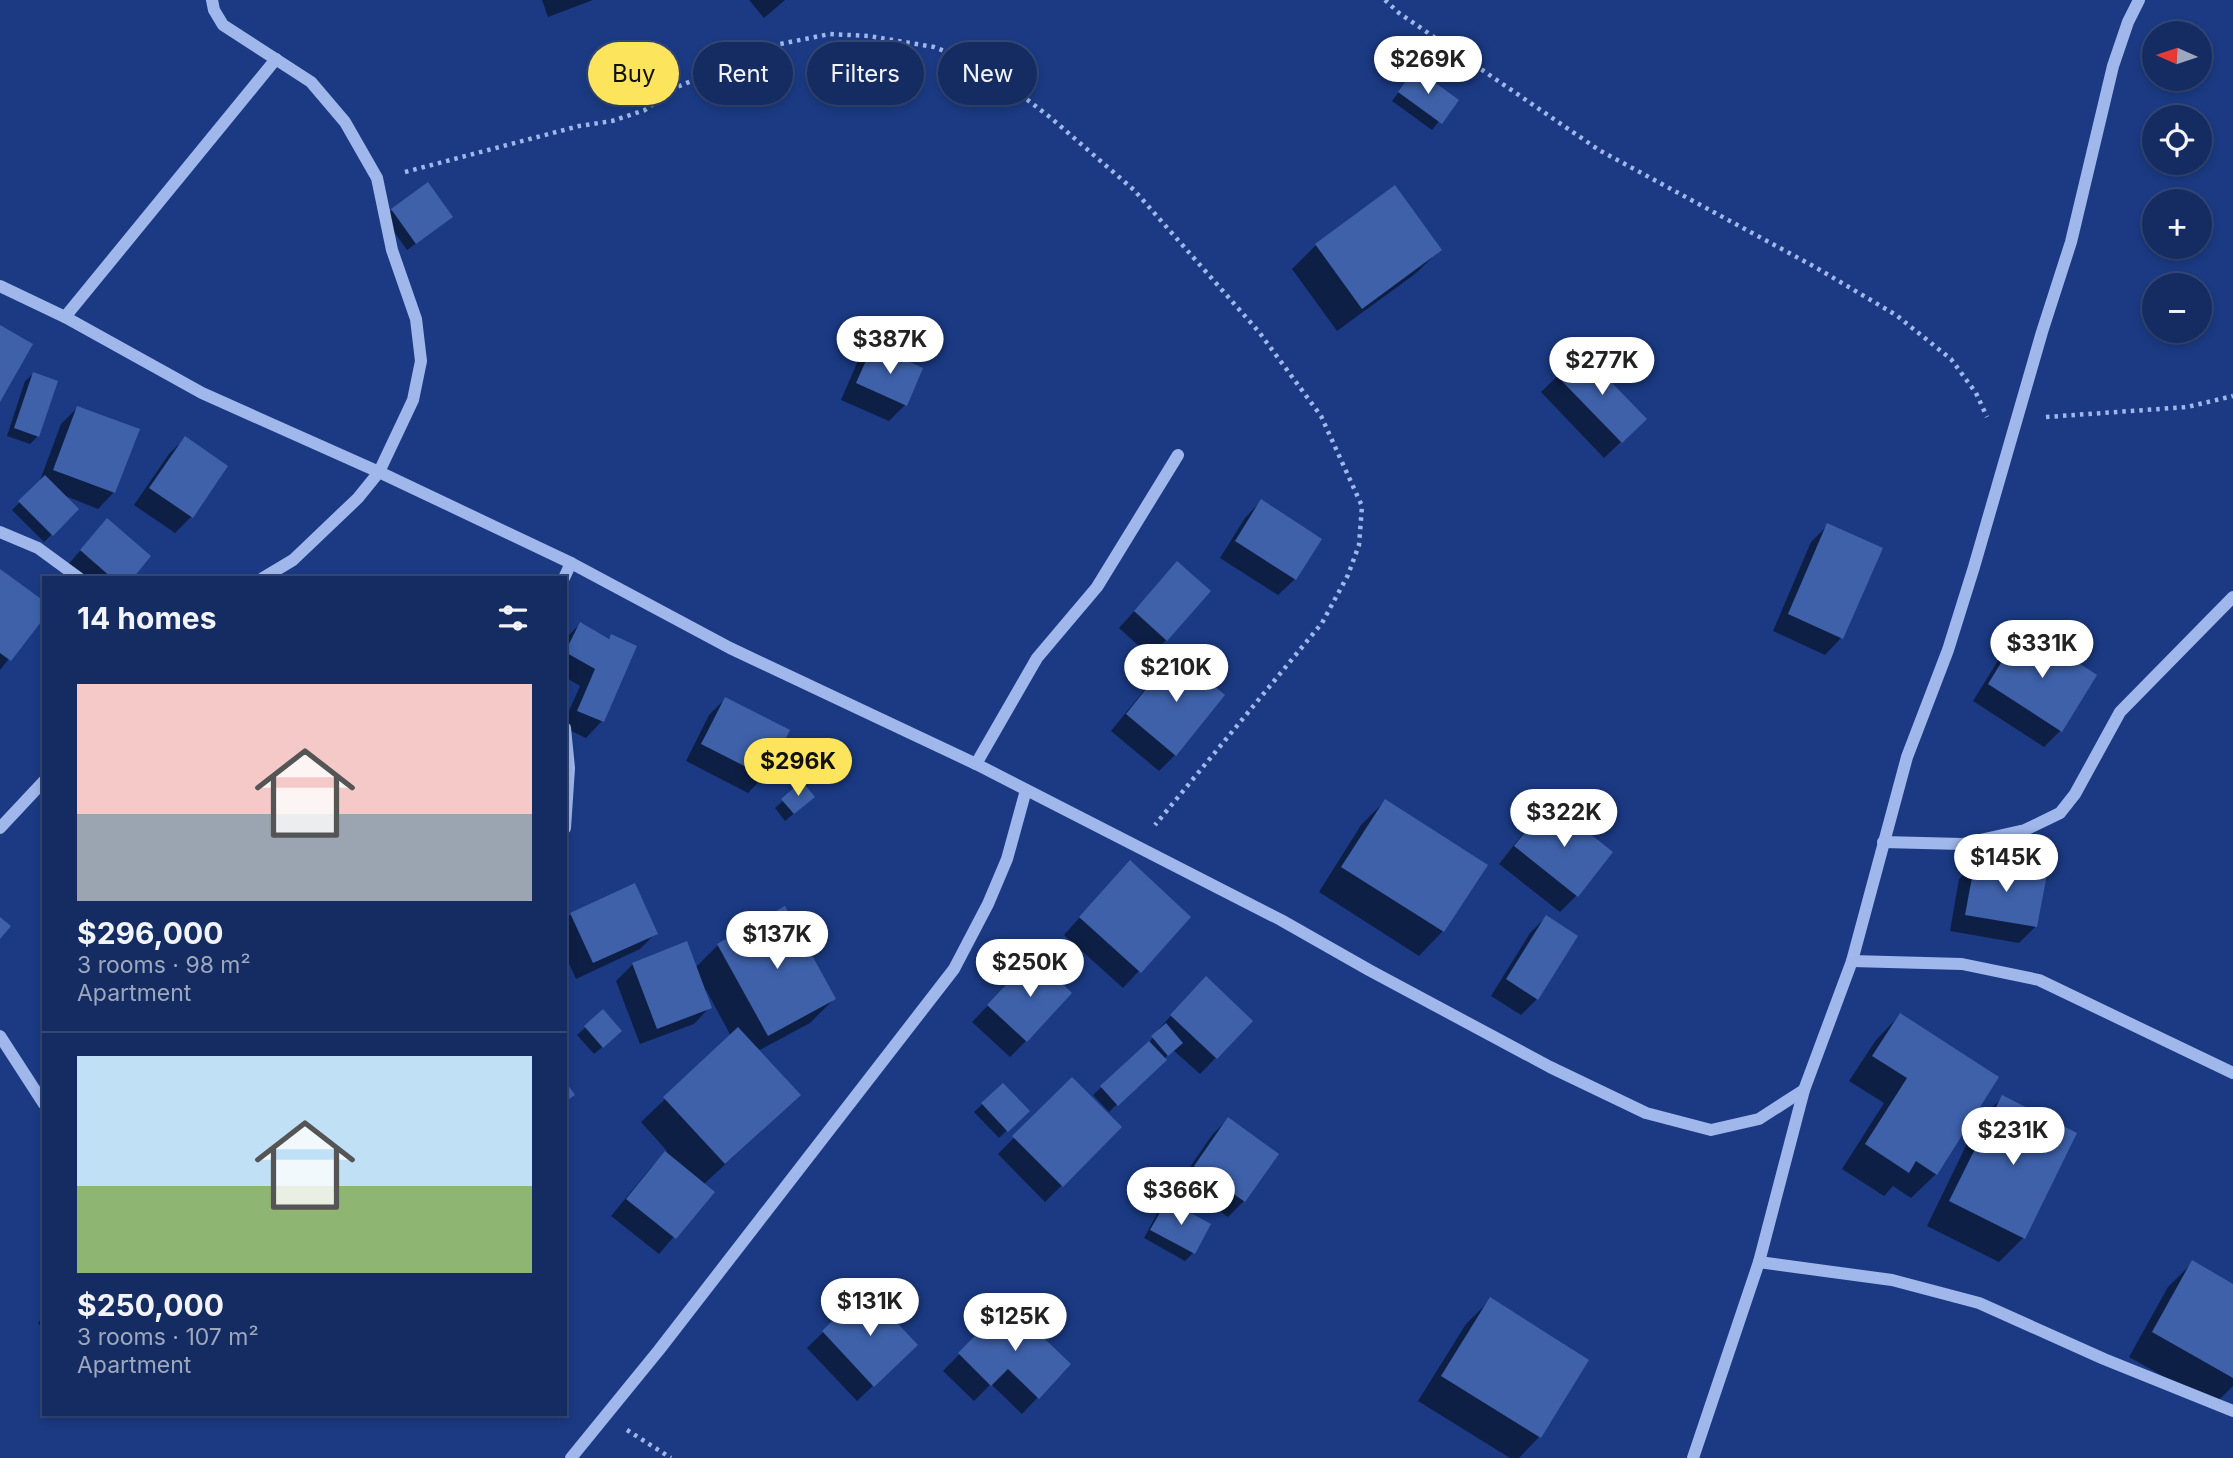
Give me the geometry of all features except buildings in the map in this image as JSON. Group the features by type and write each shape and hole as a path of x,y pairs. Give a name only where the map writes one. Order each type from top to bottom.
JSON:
{"street":[{"path":"212,0 214,10 223,25 311,82 345,122 377,178 392,250 416,319 421,361 413,400 379,472 358,498 293,559 266,576"},
{"path":"1693,1458 1759,1262 1804,1090 1852,961 1907,757 1948,650 2071,242 2113,66 2128,22 2139,0"},
{"path":"65,317 276,59"},
{"path":"0,286 65,317 202,393 379,472 571,563 730,648 976,764 1281,920 1550,1067 1646,1113 1711,1130 1759,1119 1804,1090"},
{"path":"976,764 1037,658 1097,587 1178,454"},
{"path":"0,532 38,548 76,576"},
{"path":"566,576 571,563"},
{"path":"1883,842 1962,844 2025,830 2060,813 2075,794 2120,712 2233,597"},
{"path":"567,748 567,798"},
{"path":"0,828 42,783"},
{"path":"571,1458 954,969 988,904 1007,859 1026,790"},
{"path":"1852,961 1962,964 2039,980 2233,1073"},
{"path":"0,1035 42,1101"},
{"path":"1759,1262 1892,1279 1979,1303 2104,1359 2233,1411"}],"path":[{"path":"1385,0 1399,13 1599,150 1815,267 1896,315 1951,359 1976,393 2005,456"},
{"path":"377,178 579,126 612,121 645,110 677,87 780,44 830,34 869,36 934,47 985,67 1051,118 1134,190 1259,332 1321,416 1362,506 1359,545 1348,575 1322,623 1137,847"},
{"path":"2017,419 2187,407 2233,396"},
{"path":"606,1416 671,1458"}]}
